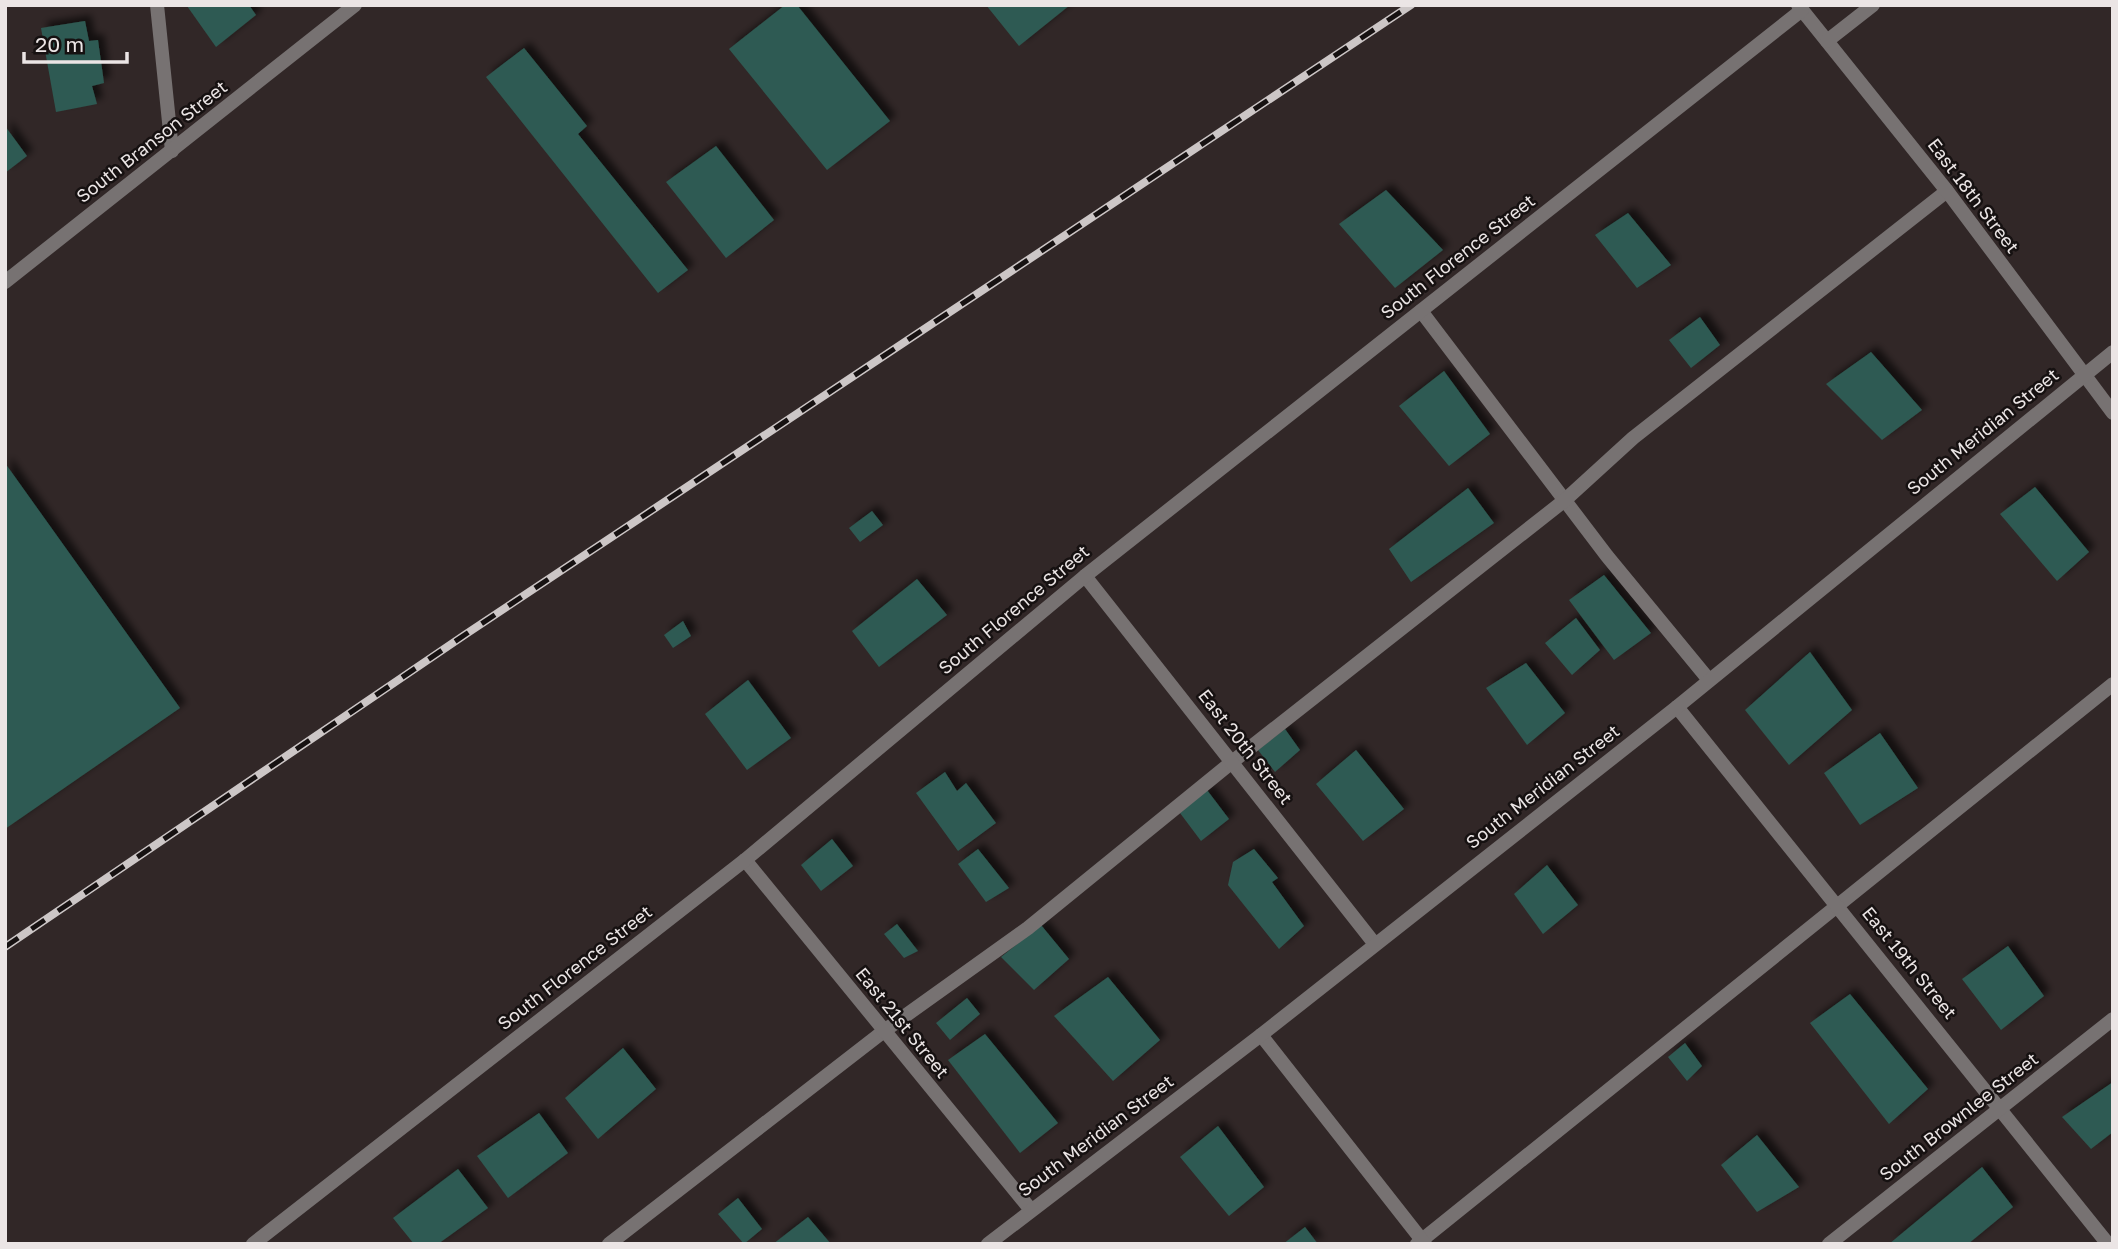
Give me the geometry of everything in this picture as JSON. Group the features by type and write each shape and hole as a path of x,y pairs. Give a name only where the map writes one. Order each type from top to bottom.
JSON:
{"street":[{"path":"157,5 173,151"},
{"name":"South Branson Street","path":"5,282 355,5"},
{"path":"1827,41 1873,5"},
{"name":"East 18th Street","path":"1800,8 1947,191 2113,413"},
{"name":"South Florence Street","path":"253,1244 745,860 1085,576 1800,8"},
{"path":"609,1244 884,1031 1028,928 1232,762 1565,500 1633,438 1947,191"},
{"path":"1420,311 1565,500 1709,680"},
{"name":"South Meridian Street","path":"988,1244 1261,1035 1374,943 1677,707 2113,352"},
{"name":"East 20th Street","path":"1085,576 1374,943"},
{"path":"1261,1035 1421,1242 2113,684"},
{"name":"East 19th Street","path":"1677,707 2108,1244"},
{"name":"East 21st Street","path":"745,860 1031,1210"},
{"name":"South Brownlee Street","path":"1829,1244 2113,1019"}],"building":[{"path":"249,5 256,15 216,47 187,6"},
{"path":"785,5 797,5 890,121 827,170 729,49"},
{"path":"986,5 1070,5 1019,46"},
{"path":"85,21 89,41 98,40 104,83 92,86 97,104 56,112 41,28"},
{"path":"524,48 587,126 578,134 688,270 658,293 486,77"},
{"path":"5,126 27,156 5,173"},
{"path":"716,146 774,220 726,258 666,182"},
{"path":"1386,190 1443,250 1395,288 1339,224"},
{"path":"1628,213 1671,265 1637,288 1595,235"},
{"path":"1700,317 1720,345 1691,368 1669,340"},
{"path":"1871,352 1922,410 1882,440 1826,384"},
{"path":"1444,371 1490,434 1449,466 1399,406"},
{"path":"5,463 180,708 5,829"},
{"path":"2035,487 2089,552 2057,581 2000,514"},
{"path":"1468,488 1494,523 1411,582 1389,549"},
{"path":"872,511 883,525 860,542 849,528"},
{"path":"1604,575 1651,633 1614,660 1569,600"},
{"path":"917,579 947,615 879,667 852,631"},
{"path":"1576,618 1600,650 1572,675 1545,643"},
{"path":"683,621 691,636 673,648 664,635"},
{"path":"1810,652 1852,710 1789,765 1745,710"},
{"path":"1526,663 1565,713 1527,745 1486,688"},
{"path":"748,680 791,738 747,770 705,714"},
{"path":"1285,729 1300,750 1275,772 1258,750"},
{"path":"1880,733 1918,788 1860,825 1824,773"},
{"path":"1356,750 1404,809 1363,841 1316,784"},
{"path":"945,772 957,791 966,783 996,823 958,851 916,793"},
{"path":"1207,790 1229,819 1201,841 1180,813"},
{"path":"832,839 853,866 821,891 801,865"},
{"path":"978,849 1009,888 986,902 958,864"},
{"path":"1254,849 1278,878 1272,882 1304,926 1279,949 1228,885 1233,862"},
{"path":"1547,865 1578,905 1543,934 1514,894"},
{"path":"897,924 918,951 904,958 884,934"},
{"path":"1041,925 1069,959 1034,990 1001,957"},
{"path":"2008,946 2044,996 2001,1030 1962,979"},
{"path":"1108,977 1160,1040 1113,1081 1054,1016"},
{"path":"1850,994 1928,1089 1889,1124 1810,1023"},
{"path":"967,998 980,1014 950,1040 936,1023"},
{"path":"985,1034 1058,1123 1020,1153 948,1060"},
{"path":"1685,1043 1702,1066 1687,1081 1668,1057"},
{"path":"623,1048 656,1089 598,1139 565,1098"},
{"path":"2113,1082 2113,1132 2091,1149 2062,1117"},
{"path":"539,1113 568,1153 508,1198 477,1156"},
{"path":"1218,1126 1264,1187 1229,1216 1180,1157"},
{"path":"1757,1135 1799,1187 1757,1212 1721,1165"},
{"path":"1982,1167 2013,1207 1968,1244 1889,1244"},
{"path":"458,1169 488,1208 438,1244 414,1244 393,1218"},
{"path":"738,1198 762,1229 744,1244 718,1214"},
{"path":"808,1217 831,1244 773,1244"},
{"path":"1305,1227 1318,1244 1283,1244"}],"railway":[{"path":"5,947 466,634 1411,5"}]}
